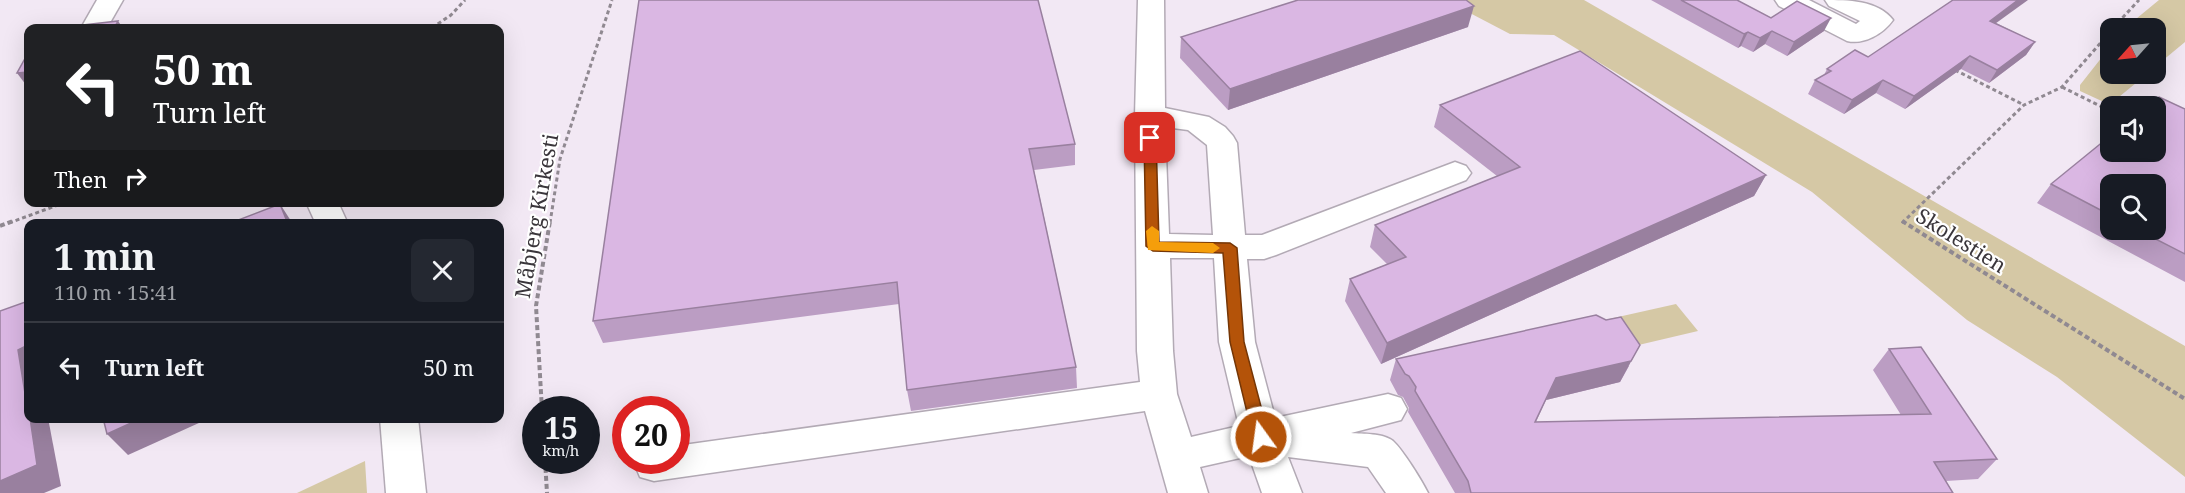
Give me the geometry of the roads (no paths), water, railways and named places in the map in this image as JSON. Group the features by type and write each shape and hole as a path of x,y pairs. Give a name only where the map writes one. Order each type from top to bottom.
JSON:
{"street":[{"path":"96,24 110,0"},
{"path":"1151,0 1150,116 1159,394 1188,493"},
{"path":"1788,0 1857,35 1879,20 1838,0"},
{"path":"1150,116 1191,120 1204,124 1222,143 1237,342 1261,437 1282,493"},
{"path":"1153,246 1264,247 1455,173"},
{"path":"690,460 1159,394"},
{"path":"1177,456 1388,409"},
{"path":"399,423 406,493"},
{"path":"1261,437 1379,452 1408,493"}]}
